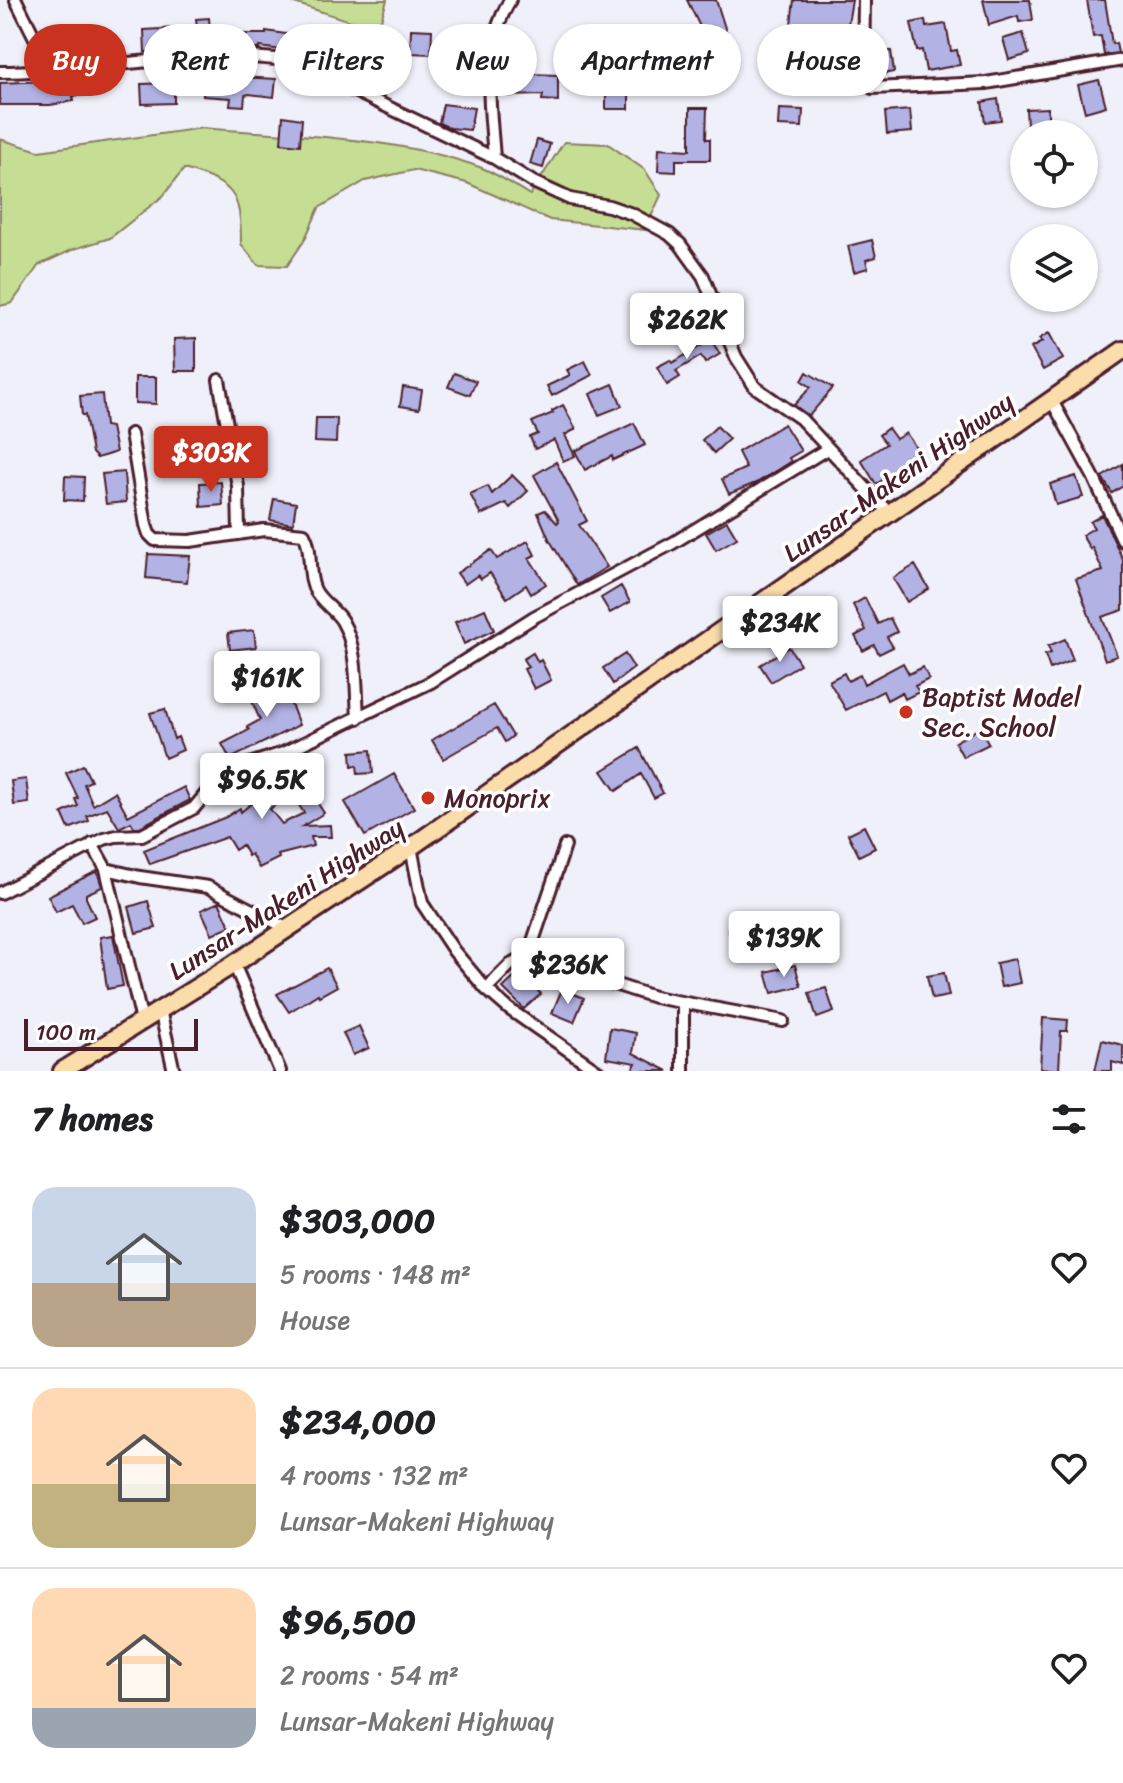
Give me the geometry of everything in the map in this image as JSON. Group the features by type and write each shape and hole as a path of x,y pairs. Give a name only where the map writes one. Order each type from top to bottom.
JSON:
{"main road":[{"name":"Lunsar-Makeni Highway","path":"62,1071 234,964 411,847 1123,350"}],"street":[{"path":"16,0 28,24"},
{"path":"494,158 488,62 500,18 510,0"},
{"path":"864,0 863,78 872,88 986,83 1123,60"},
{"path":"127,63 224,57 292,61 494,158 533,182 570,199 621,210 658,226 680,244 703,276 736,357 755,387 801,419 889,513"},
{"path":"0,72 24,70"},
{"path":"219,380 238,486 239,534"},
{"path":"1052,401 1093,476 1123,541"},
{"path":"131,434 146,525 155,540 190,541 264,530 304,534 314,588 338,615 348,635 358,718"},
{"path":"0,893 92,844 116,836 142,835 201,803 210,786 234,769 270,759 455,669 534,617 673,543 827,449"},
{"path":"92,844 106,869 142,1021"},
{"path":"528,956 565,846"},
{"path":"411,847 422,903 454,951 486,989 509,1009 598,1071"},
{"path":"106,869 208,887 288,929"},
{"path":"486,989 510,965 528,956 683,1004 783,1021"},
{"path":"234,964 280,1071"},
{"path":"683,1004 683,1071"},
{"path":"160,1010 174,1071"}],"green space":[{"path":"285,0 387,0 380,24 359,24"},
{"path":"203,128 345,139 415,149 482,168 530,195 564,142 608,144 645,170 661,195 645,230 550,220 467,183 414,170 365,181 319,208 304,241 287,266 258,265 241,244 239,212 231,192 214,180 184,169 163,196 110,238 74,249 39,265 12,303 0,306 0,139 39,151"}],"building":[{"path":"687,0 716,0 724,24 699,24"},
{"path":"794,0 852,0 848,24 791,24"},
{"path":"983,0 1030,0 1033,20 1019,22 1018,16 989,25"},
{"path":"1087,0 1105,0 1112,44 1116,43 1118,53 1104,55 1101,36 1093,37"},
{"path":"209,18 209,24 197,24 196,19"},
{"path":"925,20 926,27 946,24 951,51 957,50 960,65 926,71 922,50 917,51 911,23"},
{"path":"412,29 428,30 428,54 412,53"},
{"path":"266,31 274,32 274,49 258,49 258,34 266,34"},
{"path":"1023,33 1029,54 1009,60 1003,39"},
{"path":"889,51 894,72 889,73"},
{"path":"537,74 553,75 553,96 558,96 558,101 542,100 543,95 537,95"},
{"path":"258,78 274,79 274,97 258,95"},
{"path":"1099,80 1106,106 1085,112 1078,85"},
{"path":"24,82 24,96 73,96 74,101 50,105 0,105 0,83"},
{"path":"141,84 143,96 174,96 174,103 142,104"},
{"path":"203,96 245,96 244,106 230,105 231,98"},
{"path":"606,96 629,96 629,109 606,109"},
{"path":"998,99 1001,120 985,122 982,102"},
{"path":"443,104 474,108 470,130 450,128 439,123"},
{"path":"690,108 707,108 706,139 710,139 710,160 676,160 676,172 658,171 659,148 690,150"},
{"path":"1048,108 1048,120 1027,120 1026,109"},
{"path":"779,109 803,110 802,127 778,126"},
{"path":"910,110 912,132 887,134 885,112"},
{"path":"283,116 302,119 300,145 281,143"},
{"path":"537,140 550,144 543,168 530,164"},
{"path":"872,240 876,257 866,260 868,268 854,272 848,246"},
{"path":"1049,333 1063,359 1043,370 1031,348 1042,342 1039,339"},
{"path":"196,338 196,371 175,371 174,339"},
{"path":"711,340 720,354 705,363 701,356 676,371 680,377 667,385 657,367 670,360 672,363"},
{"path":"585,361 592,375 552,396 547,386 570,375 567,370"},
{"path":"807,372 833,388 809,416 794,405 811,387 802,381"},
{"path":"454,373 476,381 470,395 448,387"},
{"path":"135,377 156,377 156,404 135,403"},
{"path":"613,384 622,406 599,415 590,394"},
{"path":"403,387 422,390 419,409 400,406"},
{"path":"102,394 105,426 111,427 116,452 97,458 92,453 80,396"},
{"path":"563,405 576,429 565,435 575,456 563,461 554,440 535,449 530,437 538,434 532,422"},
{"path":"316,418 337,418 336,443 315,442"},
{"path":"634,423 645,445 613,460 612,456 585,470 575,451"},
{"path":"784,424 801,451 758,482 729,494 722,479 746,468 738,452"},
{"path":"717,426 729,439 714,453 702,440"},
{"path":"888,428 896,439 906,433 922,456 876,484 861,460 886,444 879,435"},
{"path":"218,431 220,442 217,443 217,454 194,456 192,432"},
{"path":"556,462 587,521 579,525 607,567 577,585 549,539 538,513 545,510 557,523 559,521 534,475"},
{"path":"1123,464 1123,486 1112,493 1102,477"},
{"path":"124,472 126,502 106,504 102,474"},
{"path":"512,475 528,491 510,508 506,503 481,515 470,494 488,486 492,494"},
{"path":"65,476 84,477 83,501 64,500"},
{"path":"1076,476 1083,497 1056,505 1050,484"},
{"path":"221,482 223,505 201,507 200,483"},
{"path":"274,499 296,503 293,524 270,520"},
{"path":"1102,515 1123,560 1123,610 1102,617 1117,656 1105,660 1076,579 1103,571 1092,547 1090,549 1082,535 1094,528 1090,522"},
{"path":"727,521 737,538 716,550 706,533"},
{"path":"528,541 535,555 529,558 546,584 531,594 526,585 507,598 490,573 481,579 478,575 465,584 457,573 491,550 497,559"},
{"path":"148,554 190,556 187,582 146,578"},
{"path":"915,565 929,589 907,602 893,578"},
{"path":"621,586 630,602 610,613 601,598"},
{"path":"865,598 878,624 890,618 897,632 887,637 893,647 879,654 874,645 863,651 855,636 866,630 853,605"},
{"path":"485,609 494,630 464,644 455,622"},
{"path":"254,630 256,647 230,650 228,633"},
{"path":"1065,639 1073,660 1050,669 1045,655 1051,653 1048,646"},
{"path":"789,647 800,664 771,682 760,665"},
{"path":"533,653 538,662 541,660 551,680 534,689 524,669 528,667 523,659"},
{"path":"625,654 634,668 613,684 603,668"},
{"path":"903,663 909,674 923,667 929,679 915,686 919,692 905,699 902,692 887,700 883,691 846,710 829,681 844,673 848,681 860,675 864,684"},
{"path":"287,676 295,693 288,696 299,725 230,759 222,744 249,730 247,727 260,720 251,699 277,687 275,682"},
{"path":"494,705 513,736 505,742 497,728 443,759 432,740"},
{"path":"165,709 174,739 178,737 183,750 165,758 150,713"},
{"path":"980,728 989,744 963,757 955,742"},
{"path":"639,748 663,793 654,798 641,774 616,791 602,771"},
{"path":"371,750 373,773 358,774 357,765 352,766 351,752"},
{"path":"298,754 307,765 303,768 317,782 309,790 324,813 303,826 330,825 331,837 311,837 313,846 278,855 279,858 259,868 242,845 235,850 227,837 150,864 144,850 226,817 240,808 241,812 260,796 254,788","holes":["291,793 304,813 282,824 270,809"]},
{"path":"83,765 91,781 84,784 93,805 115,792 128,816 184,787 190,800 140,827 134,827 131,822 119,828 107,808 87,816 89,821 69,829 62,813 78,806 75,799 78,798 66,773"},
{"path":"394,774 414,808 365,836 345,802"},
{"path":"26,779 29,803 14,805 11,781"},
{"path":"864,826 875,848 859,856 848,834"},
{"path":"97,871 102,887 86,894 95,917 82,923 72,904 56,912 48,896"},
{"path":"148,901 156,928 136,933 129,907"},
{"path":"219,902 230,926 212,934 201,910"},
{"path":"743,924 747,946 733,949 728,928"},
{"path":"113,935 123,986 107,989 100,937"},
{"path":"1015,959 1020,983 1001,987 996,963"},
{"path":"795,965 801,986 772,993 766,972"},
{"path":"327,968 337,986 289,1012 277,994"},
{"path":"520,972 541,994 524,1009 503,988"},
{"path":"944,973 949,996 932,999 927,976"},
{"path":"826,988 834,1012 817,1018 809,993"},
{"path":"562,989 584,998 574,1022 552,1013"},
{"path":"1043,1018 1068,1020 1067,1031 1061,1031 1059,1070 1040,1068"},
{"path":"359,1026 369,1048 353,1055 343,1033"},
{"path":"610,1028 636,1033 633,1053 668,1071 632,1071 636,1063 606,1058"},
{"path":"1102,1040 1123,1045 1123,1065 1112,1062 1112,1071 1095,1071"}],"place":[{"name":"Baptist Model Sec. School","path":"906,712"},
{"name":"Monoprix","path":"428,798"}]}
